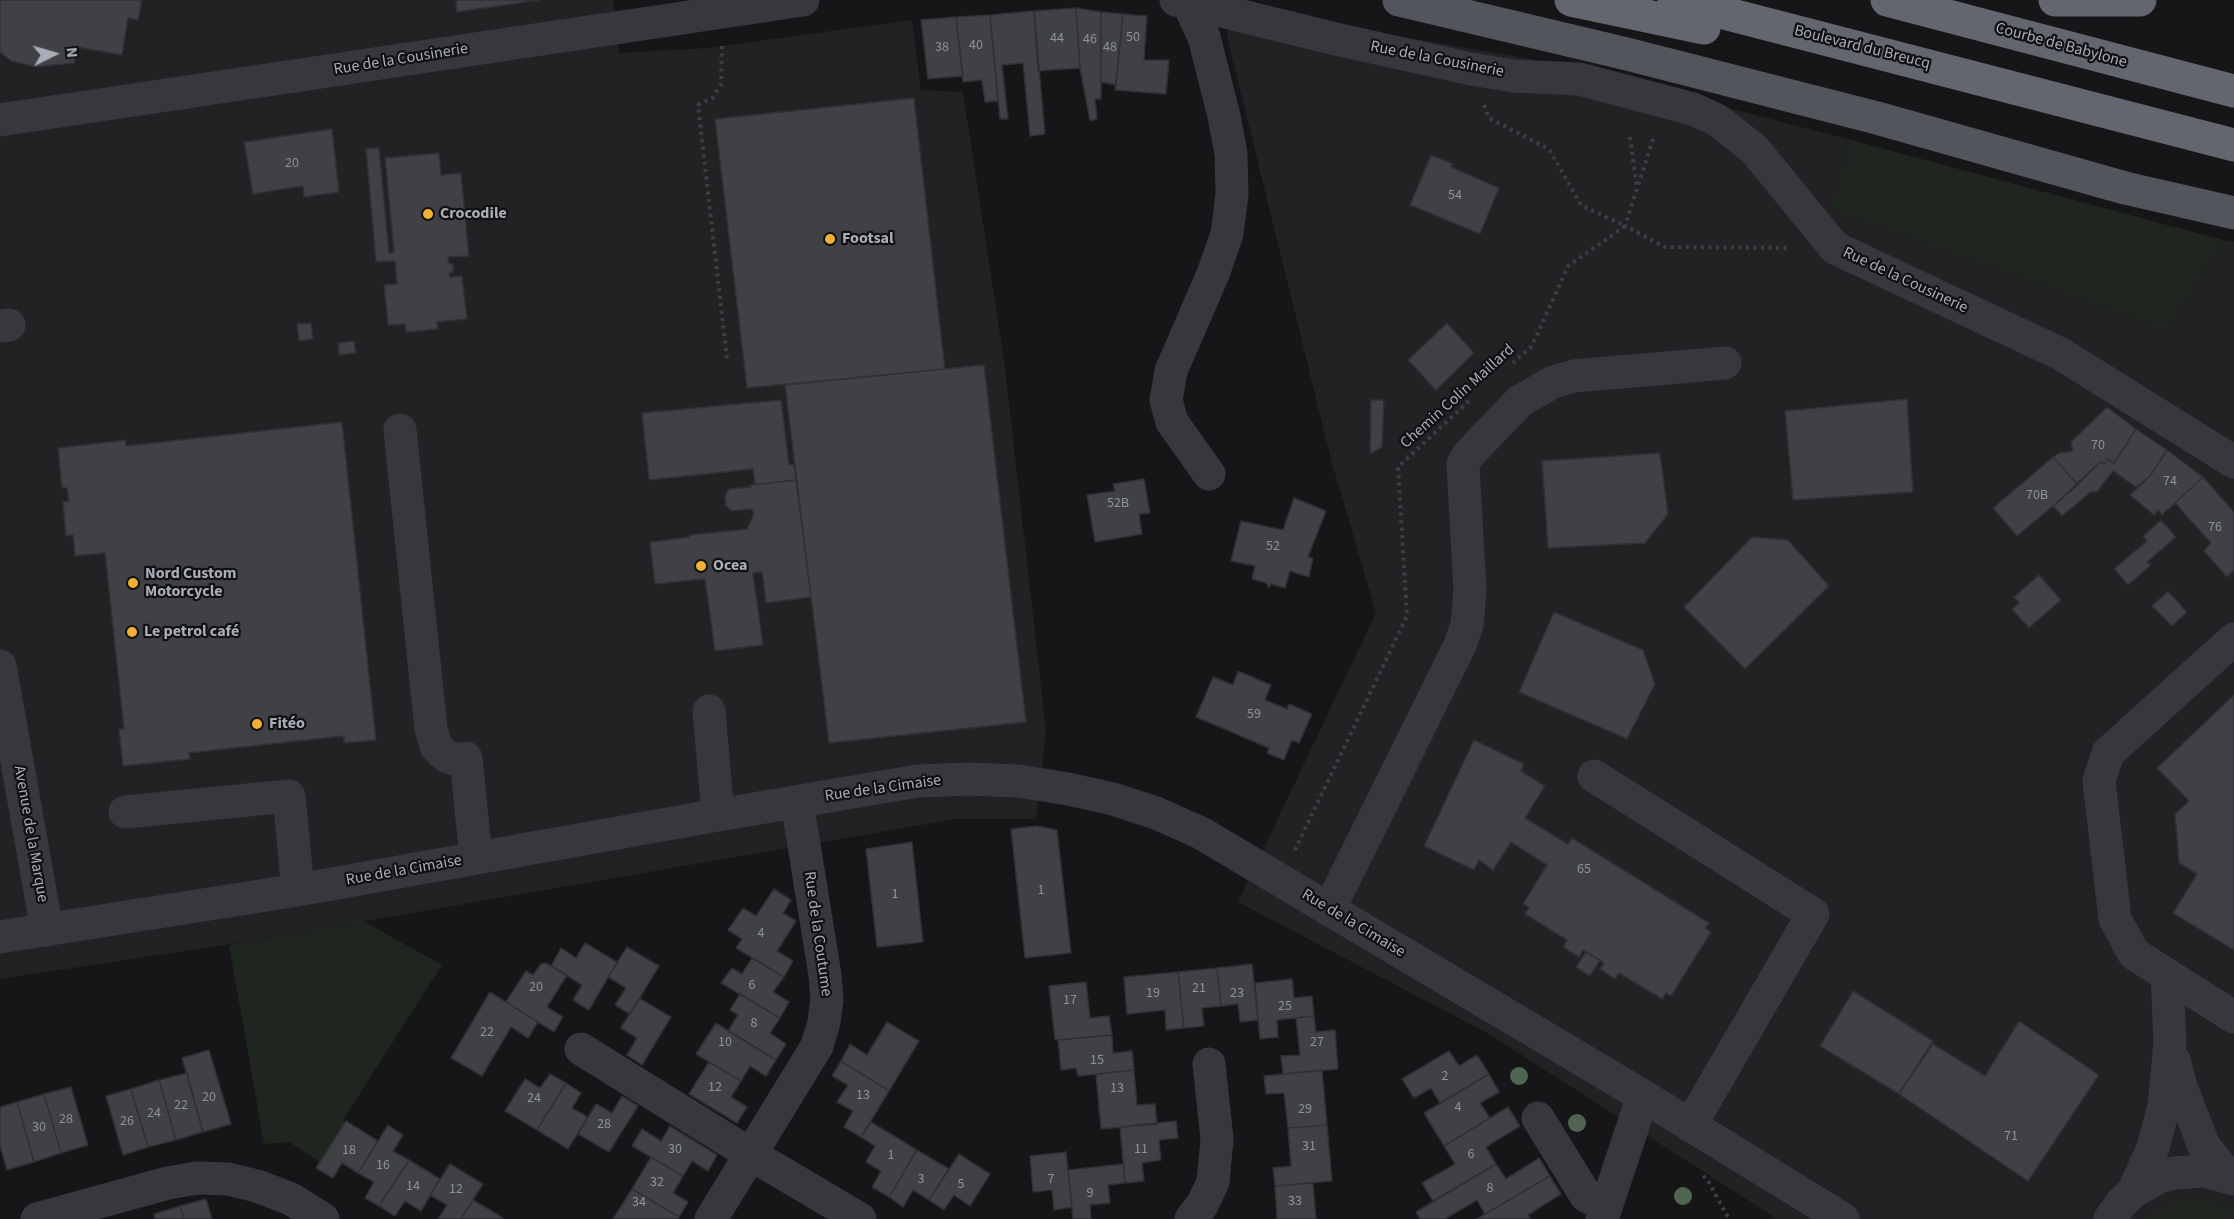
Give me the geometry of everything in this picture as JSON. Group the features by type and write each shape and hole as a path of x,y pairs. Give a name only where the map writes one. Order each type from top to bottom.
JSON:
{"highway":[{"path":"1571,0 1931,75 2050,97 2234,145"},
{"name":"Boulevard du Breucq","path":"1674,0 2050,97"},
{"name":"Courbe de Babylone","path":"1887,0 2234,91"},
{"path":"2055,0 2140,0"}],"main road":[{"path":"1399,0 1508,24 1876,118 2125,188 2234,213"}],"street":[{"name":"Rue de la Cousinerie","path":"0,120 803,0"},
{"name":"Rue de la Cousinerie","path":"1182,1 1471,69 1514,76 1579,79 1693,109 1717,120 1754,149 1835,248 2061,354 2234,462"},
{"path":"1182,1 1204,37 1231,154 1232,194 1227,234 1213,274 1171,371 1166,400 1172,422 1209,474"},
{"path":"1329,910 1460,645 1467,626 1470,590 1462,464 1468,455 1520,401 1553,382 1574,376 1725,363"},
{"path":"400,430 431,729 436,746 441,752 457,760 466,758 476,858"},
{"path":"2234,639 2108,753 2099,781 2115,919 2134,954 2234,1017"},
{"name":"Avenue de la Marque","path":"0,666 47,930"},
{"path":"709,711 718,815"},
{"path":"1594,776 1813,914 1690,1126"},
{"name":"Rue de la Cimaise","path":"0,937 298,890 918,781 969,779 1019,781 1113,799 1156,813 1201,833 1642,1096 1843,1219"},
{"path":"125,812 289,796 298,890"},
{"name":"Rue de la Coutume","path":"711,1219 817,1046 824,1022 827,999 825,975 797,802"},
{"path":"2116,1211 2153,1148 2164,1106 2170,1043 2167,975"},
{"path":"2170,1043 2181,1087 2204,1146 2232,1178"},
{"path":"580,1049 860,1219"},
{"path":"1191,1219 1202,1205 1213,1182 1216,1139 1209,1064"},
{"path":"1538,1118 1586,1196 1604,1212 1642,1096"},
{"path":"2116,1211 2159,1178 2174,1173 2204,1171 2232,1178"},
{"path":"37,1219 168,1183 197,1178 228,1179 257,1186 291,1199 323,1219"}],"path":[{"path":"724,12 721,85 712,98 698,105 727,359"},
{"path":"1471,69 1489,118 1549,149 1581,205 1665,247 1835,248"},
{"path":"1630,137 1637,189"},
{"path":"1625,226 1653,139"},
{"name":"Chemin Colin Maillard","path":"1506,369 1532,346 1568,266 1625,226"},
{"name":"Chemin Colin Maillard","path":"1280,880 1407,616 1398,467 1479,392"},
{"path":"1697,1172 1707,1179 1729,1219"}],"shaded area":[{"path":"0,0 613,0 619,53 707,48 912,20 921,90 963,92 1005,367 1046,731 1036,819 956,819 244,942 0,979"},
{"path":"1233,2 1375,32 1564,65 1851,140 1831,208 2167,331 2223,240 2234,242 2234,1219 1777,1219 1489,1034 1238,902 1376,613 1332,463 1227,37"},
{"path":"1851,140 2223,240 2167,331 1830,208"},
{"path":"363,921 442,965 343,1120 345,1122 320,1162 289,1142 264,1144 229,945"},
{"path":"2196,1199 2219,1204 2234,1212 2234,1219 2145,1219 2171,1203"}],"building":[{"path":"0,0 142,0 138,20 128,18 122,55 76,47 74,63 36,67 11,61 0,52"},
{"path":"456,0 540,0 457,12"},
{"path":"1076,8 1080,68 1038,71 1034,11"},
{"path":"1076,8 1101,12 1101,99 1095,99 1097,119 1090,121 1080,68"},
{"path":"1034,11 1045,134 1030,136 1023,63 1002,65 1008,119 1000,119 990,15"},
{"path":"1101,12 1123,14 1116,85 1101,82"},
{"path":"1123,14 1147,16 1144,60 1169,60 1166,94 1115,90"},
{"path":"990,15 998,101 985,102 982,80 963,82 956,17"},
{"path":"956,17 963,76 928,79 921,20"},
{"name":"Footsal","path":"914,98 945,369 747,388 715,119"},
{"path":"332,129 339,192 304,197 303,186 253,194 244,142"},
{"name":"Crocodile","path":"379,148 389,253 394,252 385,158 439,153 441,175 461,173 469,256 448,257 449,264 453,264 453,272 449,273 450,277 462,276 467,319 437,322 438,329 406,332 405,324 388,325 384,285 397,284 395,261 376,262 366,149"},
{"path":"1431,155 1453,164 1451,167 1499,188 1480,234 1410,205"},
{"path":"311,323 313,339 299,341 297,324"},
{"path":"1447,323 1474,353 1436,390 1408,360"},
{"path":"354,341 356,353 339,355 338,343"},
{"path":"984,365 1026,722 829,743 785,385"},
{"path":"1907,399 1913,492 1793,500 1785,411"},
{"path":"781,400 789,465 794,465 796,480 755,485 753,469 649,480 642,413"},
{"path":"1371,400 1384,400 1382,447 1370,454"},
{"path":"2107,407 2136,429 2114,463 2107,459 2105,464 2100,462 2078,485 2053,457 2059,453 2073,451 2071,442"},
{"path":"342,422 376,740 344,743 344,736 189,753 190,759 123,766 119,729 124,729 105,553 75,556 73,535 66,536 63,502 69,501 67,488 62,488 58,448 126,440 126,446"},
{"path":"2136,429 2167,450 2150,476 2136,487 2113,471 2097,492 2091,492 2062,516 2053,506 2100,462 2105,464 2107,459 2114,463"},
{"path":"2167,450 2203,477 2162,515 2158,510 2154,515 2130,495 2150,476"},
{"path":"1660,453 1668,514 1645,543 1548,548 1542,461"},
{"path":"2053,457 2078,485 2017,536 1993,508"},
{"path":"2203,477 2234,512 2234,570 2227,577 2204,551 2211,543 2175,503"},
{"path":"1144,479 1150,513 1139,514 1142,534 1095,542 1087,495 1115,491 1113,484"},
{"path":"796,480 811,597 766,603 762,572 753,573 763,645 715,651 705,579 655,584 650,542 747,529 753,516 753,509 732,511 726,506 725,496 729,489"},
{"path":"1294,498 1326,511 1308,557 1313,558 1309,577 1290,571 1285,588 1271,584 1269,588 1266,583 1252,579 1255,566 1231,561 1241,521 1283,530"},
{"path":"2161,520 2176,537 2147,562 2151,565 2128,585 2114,569 2147,541 2143,536"},
{"path":"1752,537 1788,540 1829,586 1745,669 1684,607"},
{"path":"2039,575 2061,600 2029,628 2012,609 2019,603 2014,597"},
{"path":"2168,591 2187,612 2172,626 2152,606"},
{"path":"1554,612 1643,650 1655,684 1627,739 1519,692"},
{"path":"1238,671 1271,685 1265,700 1287,709 1289,704 1312,714 1299,743 1292,740 1284,760 1267,753 1269,748 1196,717 1213,677 1233,685"},
{"path":"2234,695 2234,950 2173,913 2197,874 2179,863 2175,814 2189,801 2157,768"},
{"path":"1474,740 1524,764 1521,771 1545,786 1525,818 1568,844 1572,838 1709,923 1705,928 1711,932 1671,996 1666,993 1662,999 1619,973 1615,979 1600,969 1604,963 1583,950 1579,957 1563,947 1567,940 1525,914 1529,907 1523,904 1547,865 1511,842 1493,870 1479,860 1474,870 1424,846"},
{"path":"1037,826 1057,830 1071,953 1025,958 1011,829"},
{"path":"912,842 923,942 877,947 866,849"},
{"path":"774,889 791,900 783,913 796,921 777,951 793,961 784,977 736,948 742,939 728,930 743,908 756,916"},
{"path":"585,943 617,962 589,1010 573,1000 582,985 551,966 561,948 576,958"},
{"path":"627,947 659,966 630,1014 615,1005 626,988 608,977"},
{"path":"1586,952 1600,960 1590,976 1576,967"},
{"path":"752,958 784,977 773,992 789,1002 780,1018 721,983 732,968 742,974"},
{"path":"546,963 567,975 547,1007 563,1017 554,1032 506,1002 526,971 533,975 541,964"},
{"path":"1252,964 1258,1020 1240,1022 1238,1004 1221,1006 1217,968"},
{"path":"1217,968 1221,1006 1202,1008 1204,1026 1184,1028 1178,972"},
{"path":"1178,972 1184,1028 1166,1030 1165,1010 1127,1014 1124,977"},
{"path":"1292,979 1294,998 1312,996 1314,1016 1277,1020 1278,1037 1260,1039 1255,983"},
{"path":"1086,982 1090,1018 1109,1016 1112,1035 1055,1040 1049,986"},
{"path":"1853,991 1933,1041 1899,1094 1820,1046"},
{"path":"490,992 538,1022 528,1038 511,1027 482,1076 451,1058"},
{"path":"740,994 780,1018 770,1033 786,1044 776,1060 728,1031 738,1015 730,1010"},
{"path":"639,998 671,1017 642,1065 627,1055 637,1038 621,1028"},
{"path":"1314,1016 1316,1032 1335,1030 1338,1069 1283,1074 1281,1056 1300,1055 1296,1018"},
{"path":"2019,1021 2099,1075 2028,1181 1899,1094 1933,1044 1985,1076"},
{"path":"887,1022 919,1041 889,1091 841,1061 850,1044 867,1055"},
{"path":"716,1023 776,1060 766,1076 750,1066 741,1081 696,1054"},
{"path":"1112,1035 1113,1053 1132,1051 1134,1070 1078,1076 1076,1068 1061,1070 1058,1040"},
{"path":"209,1050 231,1124 203,1132 182,1058"},
{"path":"1449,1051 1459,1066 1477,1055 1489,1074 1440,1103 1431,1088 1414,1098 1402,1079"},
{"path":"841,1061 889,1091 861,1137 844,1127 853,1111 837,1102 848,1085 832,1076"},
{"path":"709,1062 741,1081 731,1097 747,1107 737,1123 689,1094"},
{"path":"1134,1070 1137,1105 1155,1104 1157,1124 1101,1129 1096,1074"},
{"path":"1322,1070 1327,1125 1288,1128 1284,1093 1266,1094 1264,1076"},
{"path":"187,1073 203,1132 176,1140 159,1080"},
{"path":"550,1074 566,1083 537,1130 505,1111 525,1079 540,1088"},
{"path":"1489,1074 1499,1092 1480,1103 1490,1118 1444,1146 1424,1113"},
{"path":"159,1080 176,1140 148,1147 131,1089"},
{"path":"566,1083 581,1093 572,1108 588,1117 568,1149 537,1130"},
{"path":"71,1087 88,1145 61,1153 44,1094"},
{"path":"131,1089 148,1147 123,1155 106,1096"},
{"path":"44,1094 61,1153 34,1162 17,1102"},
{"path":"622,1096 638,1106 609,1152 578,1134 596,1104 612,1113"},
{"path":"17,1102 34,1162 7,1170 0,1146 0,1107"},
{"path":"1508,1107 1520,1126 1486,1147 1496,1164 1433,1201 1422,1183 1455,1164 1444,1146"},
{"path":"346,1121 378,1141 358,1173 342,1163 333,1178 316,1168"},
{"path":"1176,1121 1178,1138 1159,1140 1161,1160 1142,1163 1144,1181 1125,1183 1120,1127"},
{"path":"871,1122 917,1150 889,1197 872,1187 881,1171 866,1162 875,1146 861,1137"},
{"path":"388,1125 403,1135 393,1151 409,1160 379,1206 365,1198 374,1182 358,1173"},
{"path":"1327,1125 1332,1181 1275,1186 1273,1168 1291,1166 1288,1128"},
{"path":"670,1126 717,1155 708,1171 692,1161 683,1176 632,1146 642,1129 661,1141"},
{"path":"917,1150 949,1169 929,1200 913,1190 903,1207 889,1197"},
{"path":"1066,1152 1072,1207 1054,1210 1052,1190 1033,1192 1030,1156"},
{"path":"959,1154 990,1174 970,1206 954,1195 944,1210 929,1200"},
{"path":"651,1157 683,1176 673,1193 688,1202 679,1217 632,1189"},
{"path":"1539,1158 1550,1176 1485,1214 1477,1200 1445,1219 1420,1219 1416,1212 1496,1164 1506,1179"},
{"path":"409,1160 440,1179 421,1211 405,1201 395,1216 379,1206"},
{"path":"450,1164 483,1184 461,1219 438,1219 447,1205 430,1195"},
{"path":"1124,1164 1125,1183 1108,1185 1110,1203 1090,1205 1091,1219 1073,1219 1068,1170"},
{"path":"1550,1176 1561,1194 1528,1215 1530,1219 1477,1219"},
{"path":"1313,1183 1316,1219 1277,1219 1275,1186"},
{"path":"632,1189 679,1217 678,1219 613,1219"},
{"path":"206,1199 212,1219 184,1219 180,1206"},
{"path":"473,1200 503,1218 461,1219"},
{"path":"180,1206 184,1219 155,1219 154,1214"}],"place":[{"name":"Crocodile","path":"428,214"},
{"name":"Footsal","path":"830,239"},
{"name":"Ocea","path":"701,566"},
{"name":"Nord Custom Motorcycle","path":"133,583"},
{"name":"Le petrol café","path":"132,632"},
{"name":"Fitéo","path":"257,724"}]}
